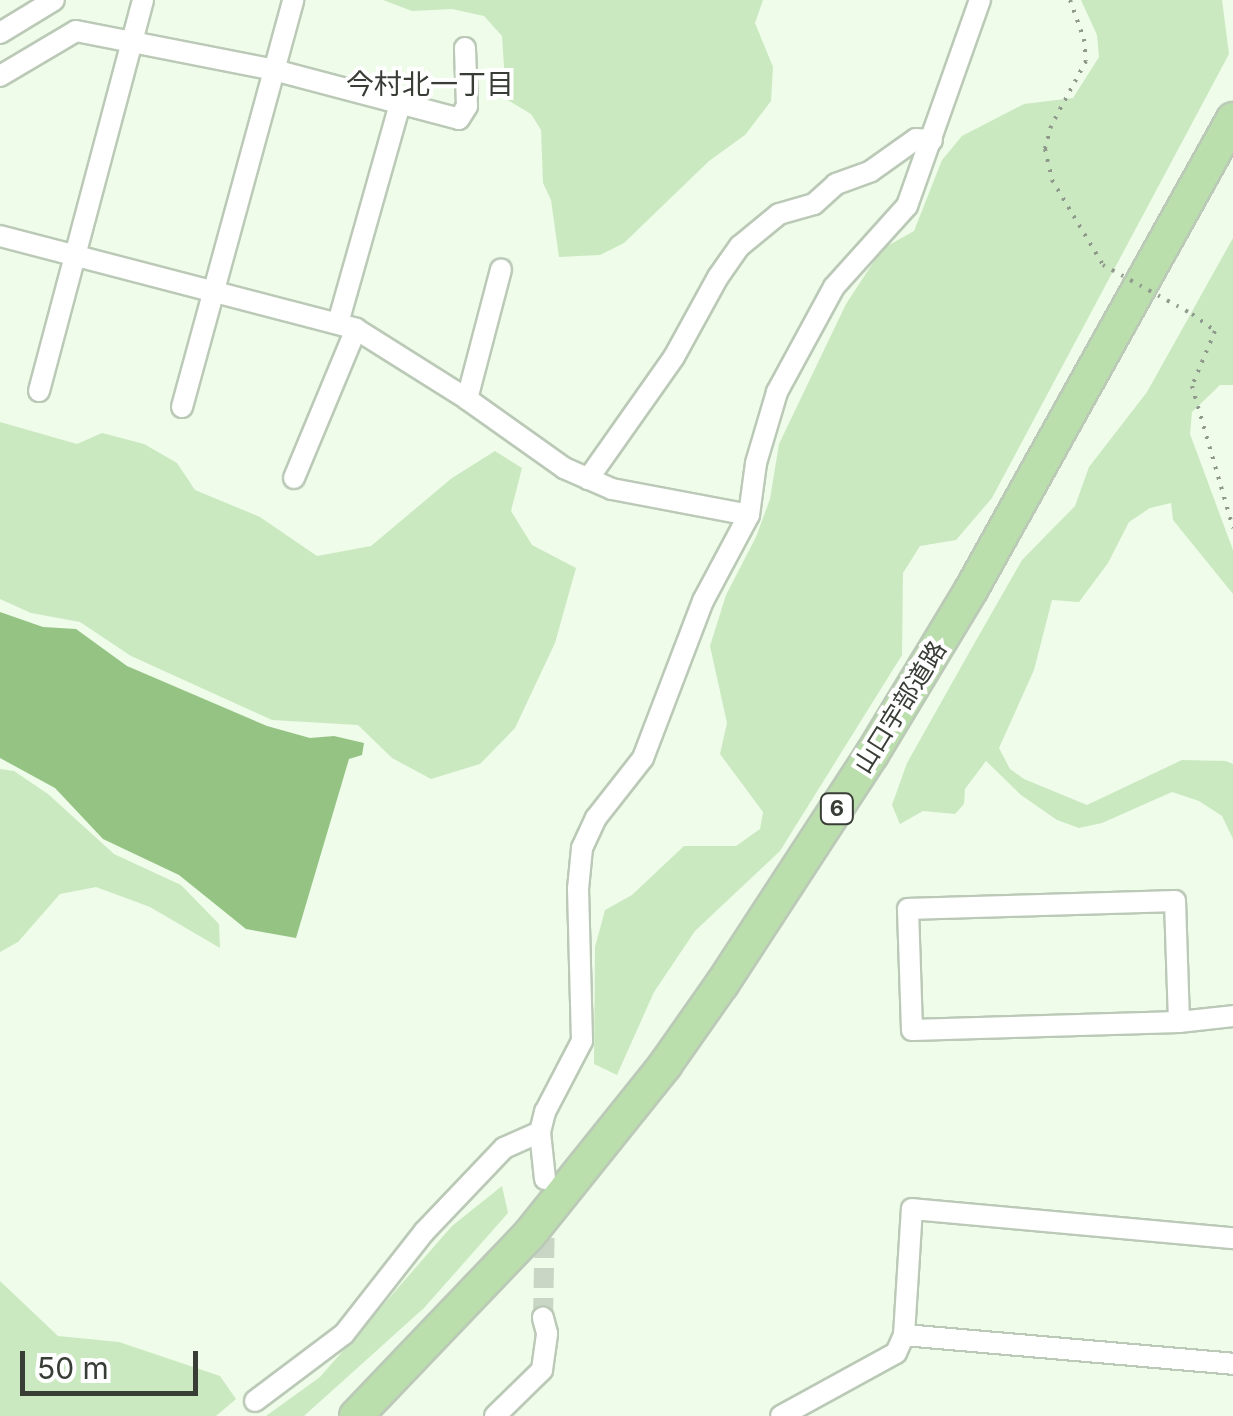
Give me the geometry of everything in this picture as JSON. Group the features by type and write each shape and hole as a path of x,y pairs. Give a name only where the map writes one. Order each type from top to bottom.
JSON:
{"main road":[{"name":"山口宇部道路","path":"356,1416 529,1235 654,1080 733,968 972,590 1230,126"}],"street":[{"path":"0,33 54,0"},
{"path":"39,391 143,0"},
{"path":"182,407 293,0"},
{"path":"545,1178 540,1132 545,1112 582,1041 582,848 596,818 643,758 703,601 749,515 756,464 777,392 834,287 906,206 980,0"},
{"path":"0,76 76,31 274,70 459,119 466,106 464,48"},
{"path":"294,478 347,326 400,104"},
{"path":"588,479 674,357 718,276 740,246 779,214 814,204 836,184 871,172 916,138 932,140"},
{"path":"0,236 347,326 467,398 564,468 612,489 749,515"},
{"path":"467,398 501,269"},
{"path":"1179,1022 1175,901 908,909 912,1030 1179,1022 1233,1016"},
{"path":"255,1401 344,1334 424,1232 504,1148 540,1132"},
{"path":"781,1416 896,1354 904,1336 912,1209 1233,1238"},
{"path":"495,1416 542,1370 547,1334 543,1318"},
{"path":"904,1336 1233,1364"}],"path":[{"path":"1070,0 1084,39 1086,61 1051,126 1045,149 1052,180 1104,265 1216,330 1192,386 1233,528"}],"shaded area":[{"path":"383,0 763,0 755,23 773,67 771,101 745,135 709,161 624,243 600,255 559,257 551,200 543,183 541,130 531,114 506,99 502,36 484,16 452,9 412,11"},
{"path":"1081,0 1222,0 1229,54 992,498 956,540 920,546 903,573 902,655 780,851 695,931 654,992 617,1075 594,1064 595,947 605,910 632,895 684,846 736,846 760,829 763,812 720,754 727,723 710,646 726,595 756,537 770,499 779,444 846,304 882,249 914,231 942,160 962,136 1024,104 1073,98 1099,57 1097,35"},
{"path":"1233,238 1233,385 1220,385 1192,412 1190,434 1233,550 1233,594 1173,520 1171,503 1150,508 1129,522 1108,563 1079,602 1052,600 1034,670 999,748 1010,769 1024,779 1087,805 1182,760 1226,761 1233,764 1233,839 1222,816 1199,801 1172,792 1102,823 1079,828 1057,820 1021,795 986,761 965,789 964,804 955,814 923,811 900,824 892,805 907,763 970,651 1022,560 1075,506 1089,467 1147,392"},
{"path":"0,422 77,444 102,433 144,444 177,463 195,490 260,517 317,556 371,546 452,478 495,451 522,468 511,511 532,545 576,568 555,643 515,728 480,764 431,779 392,758 358,725 272,720 131,656 80,622 31,613 0,599"},
{"path":"0,612 43,627 76,629 127,666 267,726 310,738 334,736 364,743 362,755 349,759 296,938 246,929 179,875 103,839 55,788 0,758"},
{"path":"0,769 14,771 48,794 114,854 181,885 219,924 220,948 150,907 96,887 60,894 18,942 0,952"},
{"path":"502,1186 508,1213 424,1308 304,1416 266,1416 320,1377 452,1226"},
{"path":"0,1281 58,1336 119,1342 220,1376 236,1399 216,1416 0,1416"}],"tunnel":[{"path":"543,1318 545,1216"}],"district":[{"name":"今村北一丁目","path":"430,84"}]}
